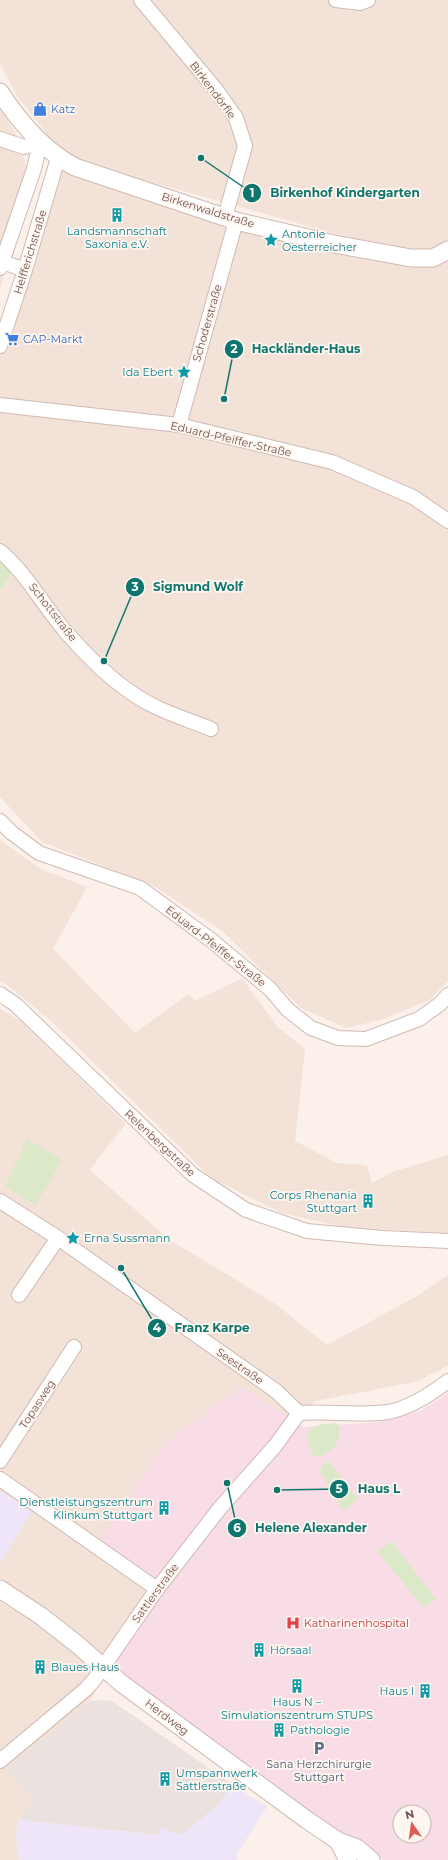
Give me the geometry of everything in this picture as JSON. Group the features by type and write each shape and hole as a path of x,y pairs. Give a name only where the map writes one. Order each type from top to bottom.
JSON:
{"street":[{"name":"Birkendörfle","path":"140,0 217,91 236,118 245,146 231,219"},
{"path":"336,0 360,3 368,0"},
{"name":"Birkenwaldstraße","path":"0,92 13,112 40,143 58,158 75,168 231,219 334,244 410,258 433,258 448,250"},
{"path":"0,139 24,147 40,143"},
{"name":"Helfferichstraße","path":"1,264 34,168 40,143"},
{"name":"Helfferichstraße","path":"0,346 25,270 58,158"},
{"name":"Schoderstraße","path":"179,425 231,219"},
{"path":"1,264 25,270"},
{"name":"Eduard-Pfeiffer-Straße","path":"0,405 179,425 332,462 413,498 448,521"},
{"name":"Schottstraße","path":"0,551 20,570 66,633 106,672 131,693 157,708 211,729"},
{"name":"Eduard-Pfeiffer-Straße","path":"0,821 39,853 140,888 211,940 270,989 288,1010 311,1028 338,1038 366,1039 419,1019 440,1004 448,995"},
{"name":"Relenbergstraße","path":"0,994 14,1004 193,1175 246,1210 307,1231 383,1238 448,1241"},
{"name":"Seestraße","path":"0,1201 58,1238 276,1391 299,1413"},
{"path":"20,1295 58,1238"},
{"name":"Topasweg","path":"0,1461 74,1347"},
{"path":"299,1413 316,1411 369,1414 390,1412 416,1402 448,1381"},
{"name":"Sattlerstraße","path":"0,1760 86,1689 103,1668 157,1589 220,1508 275,1446 299,1413"},
{"path":"0,1479 157,1589"},
{"name":"Herdweg","path":"0,1589 41,1616 78,1644 103,1668 208,1747 338,1841 357,1848 371,1860"},
{"name":"Herdweg","path":"338,1841 348,1860"}],"shaded area":[{"path":"0,0 448,0 448,981 430,1000 384,1019 346,1028 301,1008 222,931 154,886 42,842 0,797 0,591 14,570 0,561 0,356 61,169 101,183 440,263 90,165 58,148 17,96 0,64"},
{"path":"0,108 17,136 28,172 0,290"},
{"path":"0,840 41,869 87,887 53,949 135,1033 188,994 195,1001 242,978 277,1026 305,1049 295,1141 337,1163 367,1165 372,1183 392,1172 448,1155 448,1233 343,1227 282,1213 211,1178 52,1022 10,987 0,981"},
{"path":"0,1009 21,1021 126,1124 90,1170 170,1240 274,1303 327,1345 417,1296 448,1275 448,1366 415,1382 316,1401 262,1446 132,1613 91,1701 8,1768 33,1800 19,1820 16,1833 19,1860 0,1860"},
{"name":"Katharinenhospital","path":"240,1386 303,1427 380,1422 420,1411 448,1393 448,1860 383,1860 363,1842 338,1834 108,1666 160,1593 95,1548 165,1444"},
{"path":"0,1490 32,1512 0,1563"},
{"path":"91,1701 112,1701 233,1785 217,1806 182,1835 160,1828 158,1835 19,1820 33,1800 7,1768"},
{"path":"233,1785 267,1807 237,1854 237,1860 19,1860 16,1833 19,1820 158,1835 160,1828 182,1835 217,1806"}],"green space":[{"path":"0,561 14,570 0,591"},
{"path":"27,1139 62,1160 36,1205 5,1186"},
{"path":"337,1423 340,1434 336,1444 327,1453 317,1457 314,1456 306,1439 309,1431 322,1424"},
{"path":"329,1461 358,1499 343,1511 320,1472 322,1465"},
{"path":"391,1541 436,1599 424,1608 378,1552"}],"place":[{"name":"Katz","path":"40,109"},
{"name":"Birkenhof Kindergarten","path":"201,158"},
{"name":"Landsmannschaft Saxonia e.V.","path":"117,215"},
{"name":"Antonie Oesterreicher","path":"271,240"},
{"name":"CAP-Markt","path":"12,339"},
{"name":"Ida Ebert","path":"184,372"},
{"name":"Hackländer-Haus","path":"224,399"},
{"name":"Sigmund Wolf","path":"104,661"},
{"name":"Corps Rhenania Stuttgart","path":"368,1201"},
{"name":"Erna Sussmann","path":"73,1238"},
{"name":"Franz Karpe","path":"121,1268"},
{"name":"Helene Alexander","path":"227,1483"},
{"name":"Haus L","path":"277,1490"},
{"name":"Dienstleistungszentrum Klinkum Stuttgart","path":"164,1508"},
{"name":"Katharinenhospital","path":"293,1623"},
{"name":"Hörsaal","path":"259,1650"},
{"name":"Blaues Haus","path":"40,1667"},
{"name":"Haus N – Simulationszentrum STUPS","path":"297,1686"},
{"name":"Haus I","path":"425,1691"},
{"name":"Pathologie","path":"279,1730"},
{"name":"Sana Herzchirurgie Stuttgart","path":"319,1748"},
{"name":"Umspannwerk Sattlerstraße","path":"165,1779"}]}
